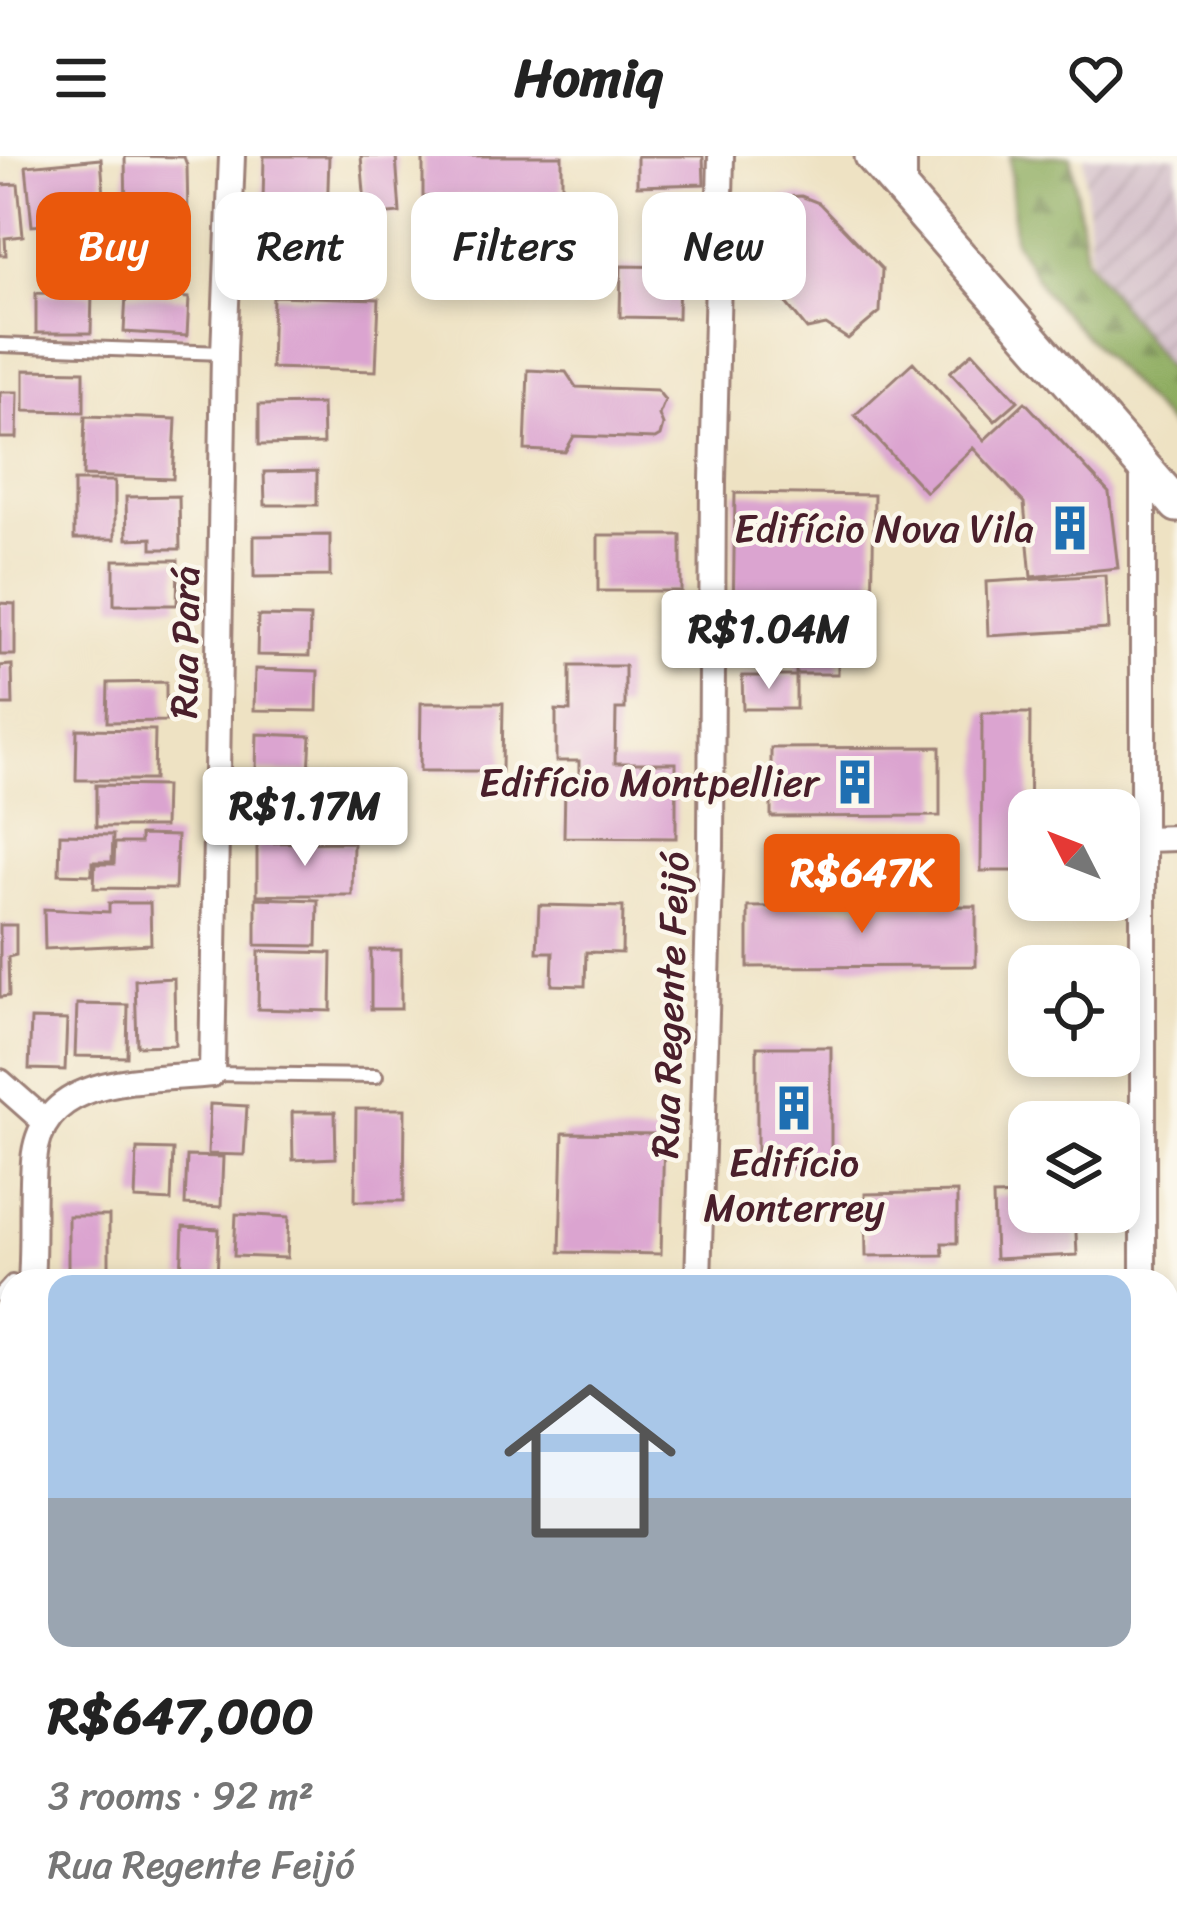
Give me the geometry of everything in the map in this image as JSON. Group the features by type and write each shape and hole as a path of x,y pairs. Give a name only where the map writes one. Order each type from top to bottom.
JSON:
{"main road":[{"path":"872,156 1177,505"}],"street":[{"name":"Rua Pará","path":"212,1074 224,353 232,156"},
{"name":"Rua Regente Feijó","path":"698,1269 710,877 721,156"},
{"path":"904,156 904,191"},
{"path":"1143,466 1143,1269"},
{"path":"1144,839 1177,838"},
{"path":"32,1269 34,1157 43,1120 63,1100 102,1086 212,1074"},
{"path":"0,1082 43,1120"}],"lane":[{"path":"0,345 224,353"},
{"path":"212,1074 376,1076"}],"shaded area":[{"path":"1084,156 1177,156 1177,380 1152,352 1090,259"}],"green space":[{"path":"1010,156 1071,156 1086,258 1177,381 1177,434 1046,294 1014,240"}],"building":[{"path":"125,156 184,157 188,192 126,192"},
{"path":"264,156 329,156 328,192 263,192"},
{"path":"361,156 396,156 400,213 387,214 387,192 364,192"},
{"path":"423,156 562,156 562,192 423,192"},
{"path":"637,156 703,156 704,184 637,186"},
{"path":"101,159 104,192 36,192 36,226 32,226 26,166"},
{"path":"18,184 23,236 5,238 6,255 0,255 0,185"},
{"path":"806,198 819,203 882,269 880,312 848,339 826,325 807,329 784,300 806,300"},
{"path":"621,266 642,266 642,300 678,300 678,318 620,317"},
{"path":"36,300 92,300 91,333 36,333"},
{"path":"126,300 189,300 187,336 124,332"},
{"path":"273,300 379,300 376,371 271,368"},
{"path":"973,352 1018,401 995,421 950,372"},
{"path":"913,362 984,440 1025,402 1109,493 1118,568 1031,577 1024,503 973,448 926,492 855,415"},
{"path":"24,370 84,371 84,412 24,411"},
{"path":"528,370 566,372 576,387 657,390 665,400 659,415 660,436 574,436 565,452 525,450"},
{"path":"0,392 18,392 17,438 0,438"},
{"path":"322,404 323,444 259,445 259,405"},
{"path":"85,416 176,419 173,479 83,476"},
{"path":"317,471 317,505 265,505 264,472"},
{"path":"74,481 115,481 115,539 74,539"},
{"path":"735,493 874,495 872,619 733,618"},
{"path":"179,496 180,549 152,549 152,538 127,539 126,497"},
{"path":"330,535 330,576 254,577 254,536"},
{"path":"598,535 681,535 681,591 598,591"},
{"path":"114,560 178,560 177,605 114,605"},
{"path":"1105,575 1108,629 988,636 986,582"},
{"path":"0,603 15,604 15,655 0,655"},
{"path":"258,616 310,617 309,656 257,655"},
{"path":"785,630 838,630 838,674 796,674 796,655 785,655"},
{"path":"12,665 13,705 0,705 0,666"},
{"path":"570,666 625,666 625,709 616,709 615,763 676,763 676,838 564,837 565,785 579,785 579,761 556,761 556,710 570,711"},
{"path":"255,669 318,671 317,711 254,710"},
{"path":"742,676 796,676 796,709 743,709"},
{"path":"166,682 166,721 107,722 108,683"},
{"path":"421,703 503,703 502,771 420,771"},
{"path":"982,713 1030,713 1030,789 1008,789 1008,871 981,871"},
{"path":"77,729 155,730 154,780 76,780"},
{"path":"257,734 311,736 309,773 256,771"},
{"name":"Edifício Montpellier","path":"940,747 940,816 771,817 771,748"},
{"path":"96,785 165,786 164,827 96,827"},
{"path":"60,834 113,835 112,862 92,862 92,875 59,874"},
{"path":"140,835 177,836 175,889 94,888 95,864 114,864 115,843 140,843"},
{"path":"353,842 352,895 257,895 257,843"},
{"path":"256,898 318,900 317,946 256,945"},
{"path":"109,903 150,903 151,944 45,949 44,909 109,912"},
{"path":"539,905 623,907 622,953 586,952 585,986 552,985 553,952 537,952"},
{"path":"976,906 976,966 748,967 748,907"},
{"path":"0,925 16,925 16,955 8,957 9,996 0,997"},
{"path":"371,950 401,950 401,1009 371,1009"},
{"path":"259,951 332,953 331,1011 258,1009"},
{"path":"174,978 175,1045 137,1046 135,980"},
{"path":"77,1004 128,1005 127,1057 75,1056"},
{"path":"31,1019 67,1020 65,1070 29,1069"},
{"name":"Edifício Monterrey","path":"757,1047 831,1047 831,1168 757,1169"},
{"path":"210,1104 247,1106 244,1155 208,1154"},
{"path":"356,1109 405,1109 404,1201 355,1201"},
{"path":"292,1112 335,1112 336,1158 293,1160"},
{"path":"563,1133 664,1134 661,1254 560,1252"},
{"path":"137,1149 173,1150 171,1201 135,1199"},
{"path":"187,1156 223,1157 221,1207 185,1205"},
{"path":"957,1192 957,1243 942,1243 943,1255 866,1256 865,1194"},
{"path":"993,1196 1008,1196 1008,1233 1076,1233 1077,1255 995,1259"},
{"path":"236,1214 289,1217 287,1258 234,1256"},
{"path":"68,1216 109,1216 109,1269 68,1269"},
{"path":"183,1227 219,1229 217,1269 181,1269"}],"place":[{"name":"Edifício Nova Vila","path":"1070,528"},
{"name":"Edifício Montpellier","path":"855,782"},
{"name":"Edifício Monterrey","path":"794,1108"}]}
